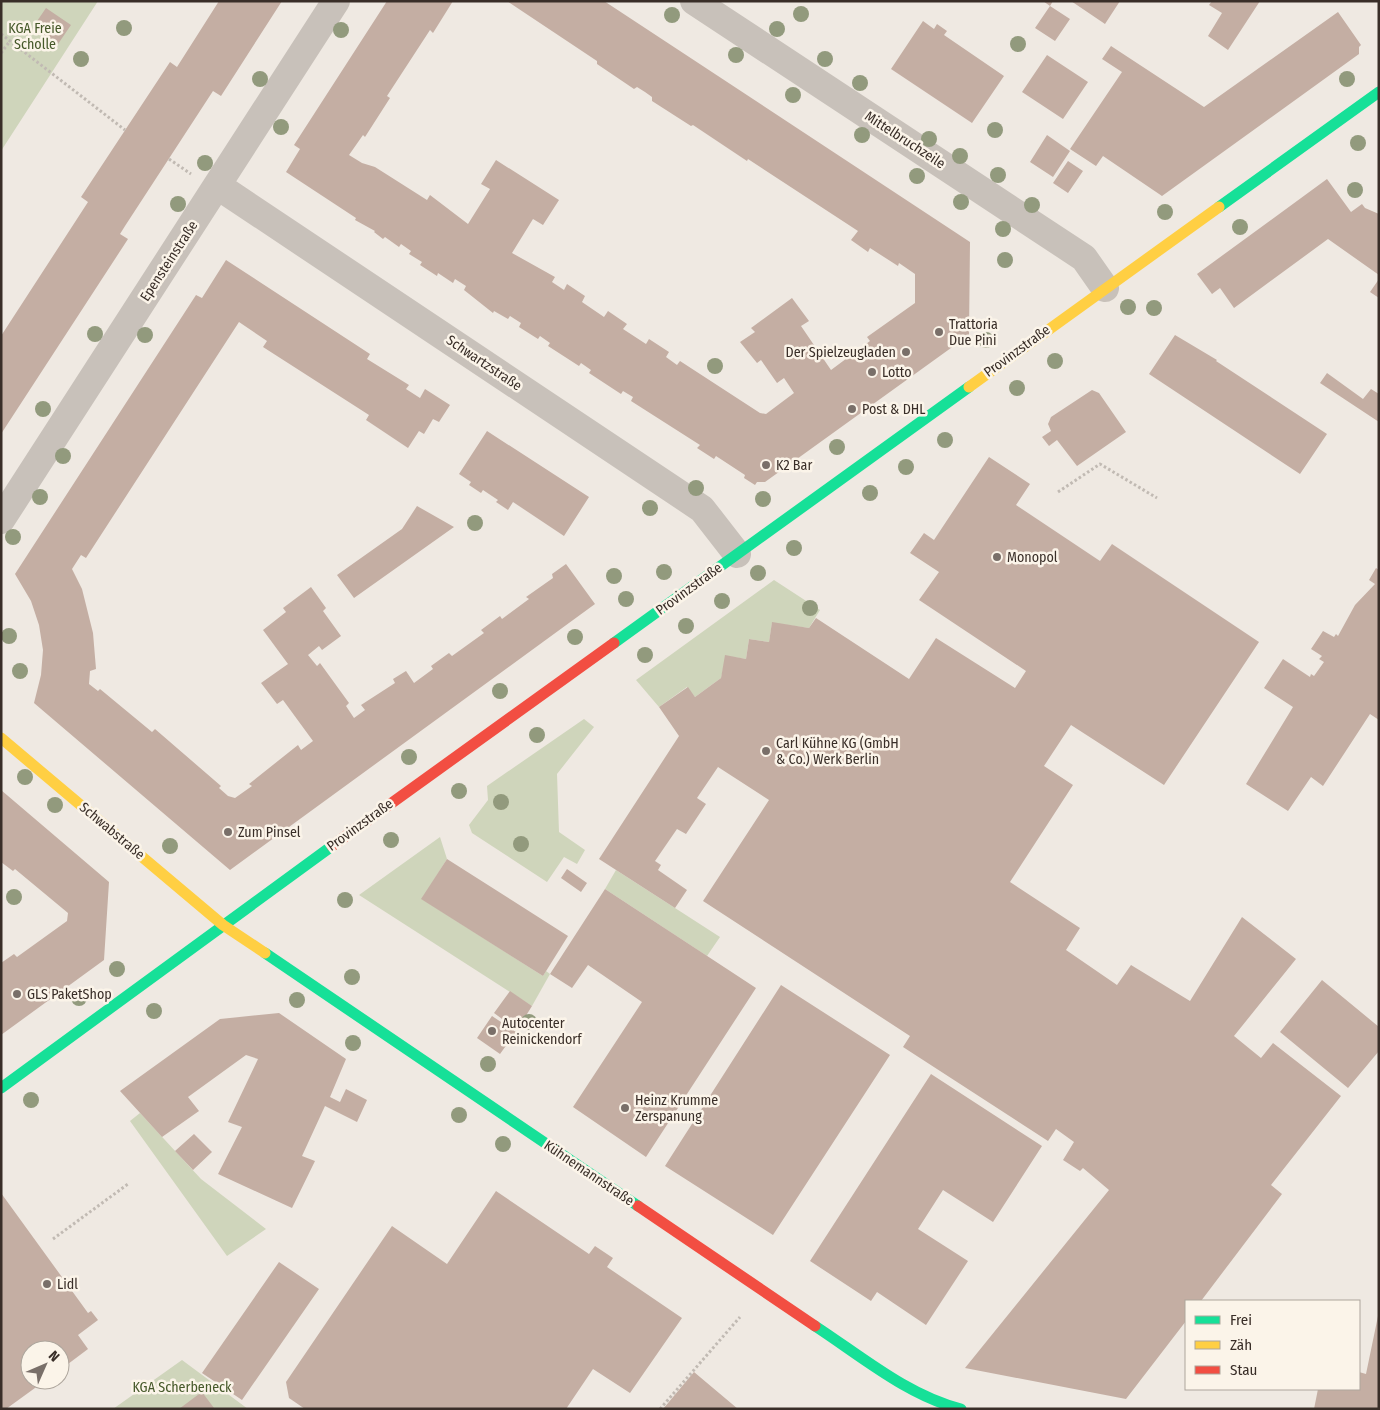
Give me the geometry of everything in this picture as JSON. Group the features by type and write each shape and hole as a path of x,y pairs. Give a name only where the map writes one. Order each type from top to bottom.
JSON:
{"main road":[{"name":"Provinzstraße","path":"1,1088 223,924 1379,92"},
{"name":"Schwabstraße","path":"1,738 223,924"},
{"name":"Kühnemannstraße","path":"223,924 895,1379 936,1403 961,1409"}],"street":[{"name":"Epensteinstraße","path":"1,520 336,1"},
{"name":"Mittelbruchzeile","path":"694,1 1084,258 1105,288"},
{"name":"Schwartzstraße","path":"218,186 702,510 737,554"}],"path":[{"path":"1,34 125,130"},
{"path":"1,53 10,41"},
{"path":"1058,492 1100,464 1157,498"},
{"path":"53,1239 128,1184"},
{"path":"660,1409 740,1317"}],"green space":[{"name":"KGA Freie Scholle","path":"1,1 98,1 1,151"},
{"path":"774,580 820,610 809,628 772,623 769,642 749,639 746,659 726,656 721,678 695,697 687,687 659,707 636,680"},
{"path":"584,719 594,727 557,774 559,832 585,850 577,864 564,857 547,882 472,833 469,825 488,800 487,786"},
{"path":"440,837 447,859 422,899 543,976 546,971 550,974 532,1006 359,895"},
{"path":"616,870 720,937 707,956 605,889"},
{"path":"140,1113 201,1179 266,1229 227,1256 130,1121"},
{"name":"KGA Scherbeneck","path":"182,1360 248,1409 113,1409"}],"building":[{"path":"219,1 282,1 221,96 213,91 125,226 120,234 128,239 1,434 1,336 88,202 81,197 170,62 177,67"},
{"path":"387,1 453,1 433,33 430,30 387,96 390,98 365,137 363,135 349,155 362,163 375,167 427,200 430,195 468,224 490,189 481,184 496,160 559,200 543,225 533,219 512,253 555,277 552,282 564,290 567,284 585,296 582,302 604,317 608,311 627,324 623,329 646,344 649,339 669,352 666,357 677,365 680,361 760,413 766,414 794,393 784,378 777,383 761,360 757,363 740,342 755,332 751,328 792,298 809,321 801,326 831,370 870,341 867,337 915,303 915,274 899,263 898,266 870,248 868,252 851,240 858,231 748,159 747,161 693,125 691,126 652,101 652,97 645,92 637,87 634,89 597,64 597,61 507,1 604,1 970,242 969,335 765,482 757,482 755,485 744,478 745,475 716,456 714,459 697,448 700,445 631,401 633,397 623,391 621,394 589,373 591,370 581,363 579,366 548,346 550,343 540,336 538,339 519,327 521,323 510,316 508,319 494,311 493,313 464,290 466,286 455,279 453,283 438,273 437,276 420,265 422,262 409,254 411,251 401,244 399,247 385,237 383,239 375,231 355,220 356,218 286,172 300,149 294,145"},
{"path":"1043,1 1053,1 1050,6"},
{"path":"1071,1 1120,1 1105,24"},
{"path":"1212,1 1260,1 1228,50 1208,36 1222,13 1209,5"},
{"path":"1050,6 1070,19 1055,41 1035,28"},
{"path":"46,8 71,25 58,44 33,27"},
{"path":"1338,12 1361,45 1359,47 1359,54 1162,196 1103,156 1096,166 1070,149 1122,72 1102,59 1111,46 1204,107"},
{"path":"923,21 934,29 937,24 947,31 944,35 1004,76 972,123 891,69"},
{"path":"1047,55 1088,82 1063,119 1022,92"},
{"path":"1047,135 1070,151 1053,177 1030,162"},
{"path":"1068,161 1083,171 1068,193 1053,183"},
{"path":"1327,179 1351,212 1362,204 1365,208 1379,214 1379,275 1328,239 1234,308 1220,288 1212,294 1197,274"},
{"path":"226,260 370,354 367,359 409,385 406,389 420,398 425,389 450,405 439,422 433,419 424,434 419,431 408,448 366,420 369,415 263,347 267,341 239,322 86,558 81,555 72,569 82,589 93,633 96,669 90,671 89,684 98,691 100,689 152,732 155,729 221,786 219,788 228,796 235,798 252,786 249,784 298,745 301,750 313,741 283,700 277,704 261,683 288,664 263,630 286,612 283,608 311,587 326,608 323,611 341,636 322,650 319,646 308,655 317,666 320,663 349,703 346,706 354,718 365,710 361,705 395,683 393,679 406,671 414,683 433,669 431,666 449,653 452,656 484,633 481,630 500,616 502,619 529,599 526,597 553,578 552,574 566,564 595,604 230,870 34,703 41,675 43,650 39,625 31,601 15,574 196,295 202,298"},
{"path":"1379,279 1379,298 1370,292"},
{"path":"1175,335 1217,360 1327,434 1300,474 1149,374"},
{"path":"1327,373 1363,399 1371,389 1379,394 1379,422 1320,383"},
{"path":"1092,390 1099,393 1126,432 1077,466 1057,440 1049,446 1042,437 1051,431 1048,424 1051,417"},
{"path":"487,431 589,497 564,536 513,502 508,510 496,502 498,500 483,490 481,493 469,485 471,482 459,474"},
{"path":"989,457 1030,484 1016,505 1100,561 1112,544 1259,642 1164,785 1071,725 1044,766 1073,785 1010,882 1080,928 1066,950 1117,985 1131,965 1190,1001 1242,917 1296,959 1234,1036 1261,1058 1273,1043 1341,1096 1271,1185 1282,1194 1202,1300 1185,1300 1185,1322 1126,1399 965,1368 1109,1190 1083,1168 1080,1171 1063,1160 1074,1142 1056,1129 1048,1141 903,1047 910,1036 703,901 769,800 718,767 697,798 706,804 686,834 677,829 655,861 661,865 658,870 687,890 675,908 599,859 679,736 659,707 688,687 695,697 721,678 725,655 746,659 749,639 769,642 772,622 809,628 816,618 909,679 936,638 1015,688 1026,671 919,600 939,572 910,553 924,533 934,540"},
{"path":"417,506 454,527 354,598 337,575 402,529"},
{"path":"1376,568 1379,570 1379,720 1370,714 1323,786 1311,777 1288,811 1246,784 1293,707 1264,688 1283,659 1310,677 1311,674 1314,676 1324,662 1319,659 1322,656 1311,649 1323,631 1334,637 1336,634 1338,636 1355,605 1375,584 1369,580"},
{"path":"1,790 109,882 104,960 1,1035 1,963 14,954 17,957 67,921 68,913 15,869 13,871 1,862"},
{"path":"447,859 568,936 543,976 421,899"},
{"path":"567,869 587,883 581,892 561,878"},
{"path":"605,889 756,988 646,1157 573,1107 642,1002 588,965 572,988 550,974"},
{"path":"1322,980 1379,1027 1379,1051 1348,1088 1280,1032"},
{"path":"781,985 890,1055 773,1235 665,1166"},
{"path":"510,991 532,1006 517,1030 494,1013"},
{"path":"279,1013 346,1059 330,1097 340,1102 346,1089 367,1100 357,1122 325,1106 302,1156 315,1161 292,1208 218,1174 242,1127 228,1122 258,1059 246,1055 188,1097 199,1111 162,1137 120,1091 220,1019"},
{"path":"492,1016 516,1032 500,1054 477,1038"},
{"path":"931,1074 1042,1146 993,1222 943,1190 918,1229 968,1261 926,1325 877,1292 871,1301 810,1261"},
{"path":"194,1134 212,1152 193,1170 175,1151"},
{"path":"496,1191 589,1254 595,1246 613,1258 607,1267 682,1318 630,1393 593,1369 566,1409 305,1409 289,1398 286,1382 392,1226 447,1264"},
{"path":"1,1193 88,1313 91,1311 98,1320 78,1335 88,1349 70,1362 70,1340 20,1340 20,1390 32,1390 6,1409 1,1409"},
{"path":"279,1262 319,1289 242,1400 202,1373"},
{"path":"1378,1316 1379,1409 1314,1409 1318,1390 1360,1390 1360,1372 1366,1374"},
{"path":"694,1372 738,1409 663,1409"},
{"path":"202,1392 214,1408 179,1409 195,1397"}],"traffic: fast":[{"path":"1219,207 1379,92"},
{"path":"614,643 969,387"},
{"path":"1,1088 332,846"},
{"path":"265,953 638,1206"},
{"path":"815,1326 904,1385 922,1395 961,1409"}],"traffic: slow":[{"path":"969,387 1219,207"},
{"path":"1,738 223,925 265,953"}],"traffic: jam":[{"path":"332,846 614,643"},
{"path":"638,1206 815,1326"}],"place":[{"name":"Trattoria Due Pini","path":"939,332"},
{"name":"Der Spielzeugladen","path":"906,352"},
{"name":"Lotto","path":"872,372"},
{"name":"Post & DHL","path":"852,409"},
{"name":"K2 Bar","path":"766,465"},
{"name":"Monopol","path":"997,557"},
{"name":"Carl Kühne KG (GmbH & Co.) Werk Berlin","path":"766,751"},
{"name":"Zum Pinsel","path":"228,832"},
{"name":"GLS PaketShop","path":"17,994"},
{"name":"Autocenter Reinickendorf","path":"492,1031"},
{"name":"Heinz Krumme Zerspanung","path":"625,1108"},
{"name":"Lidl","path":"47,1284"}]}
